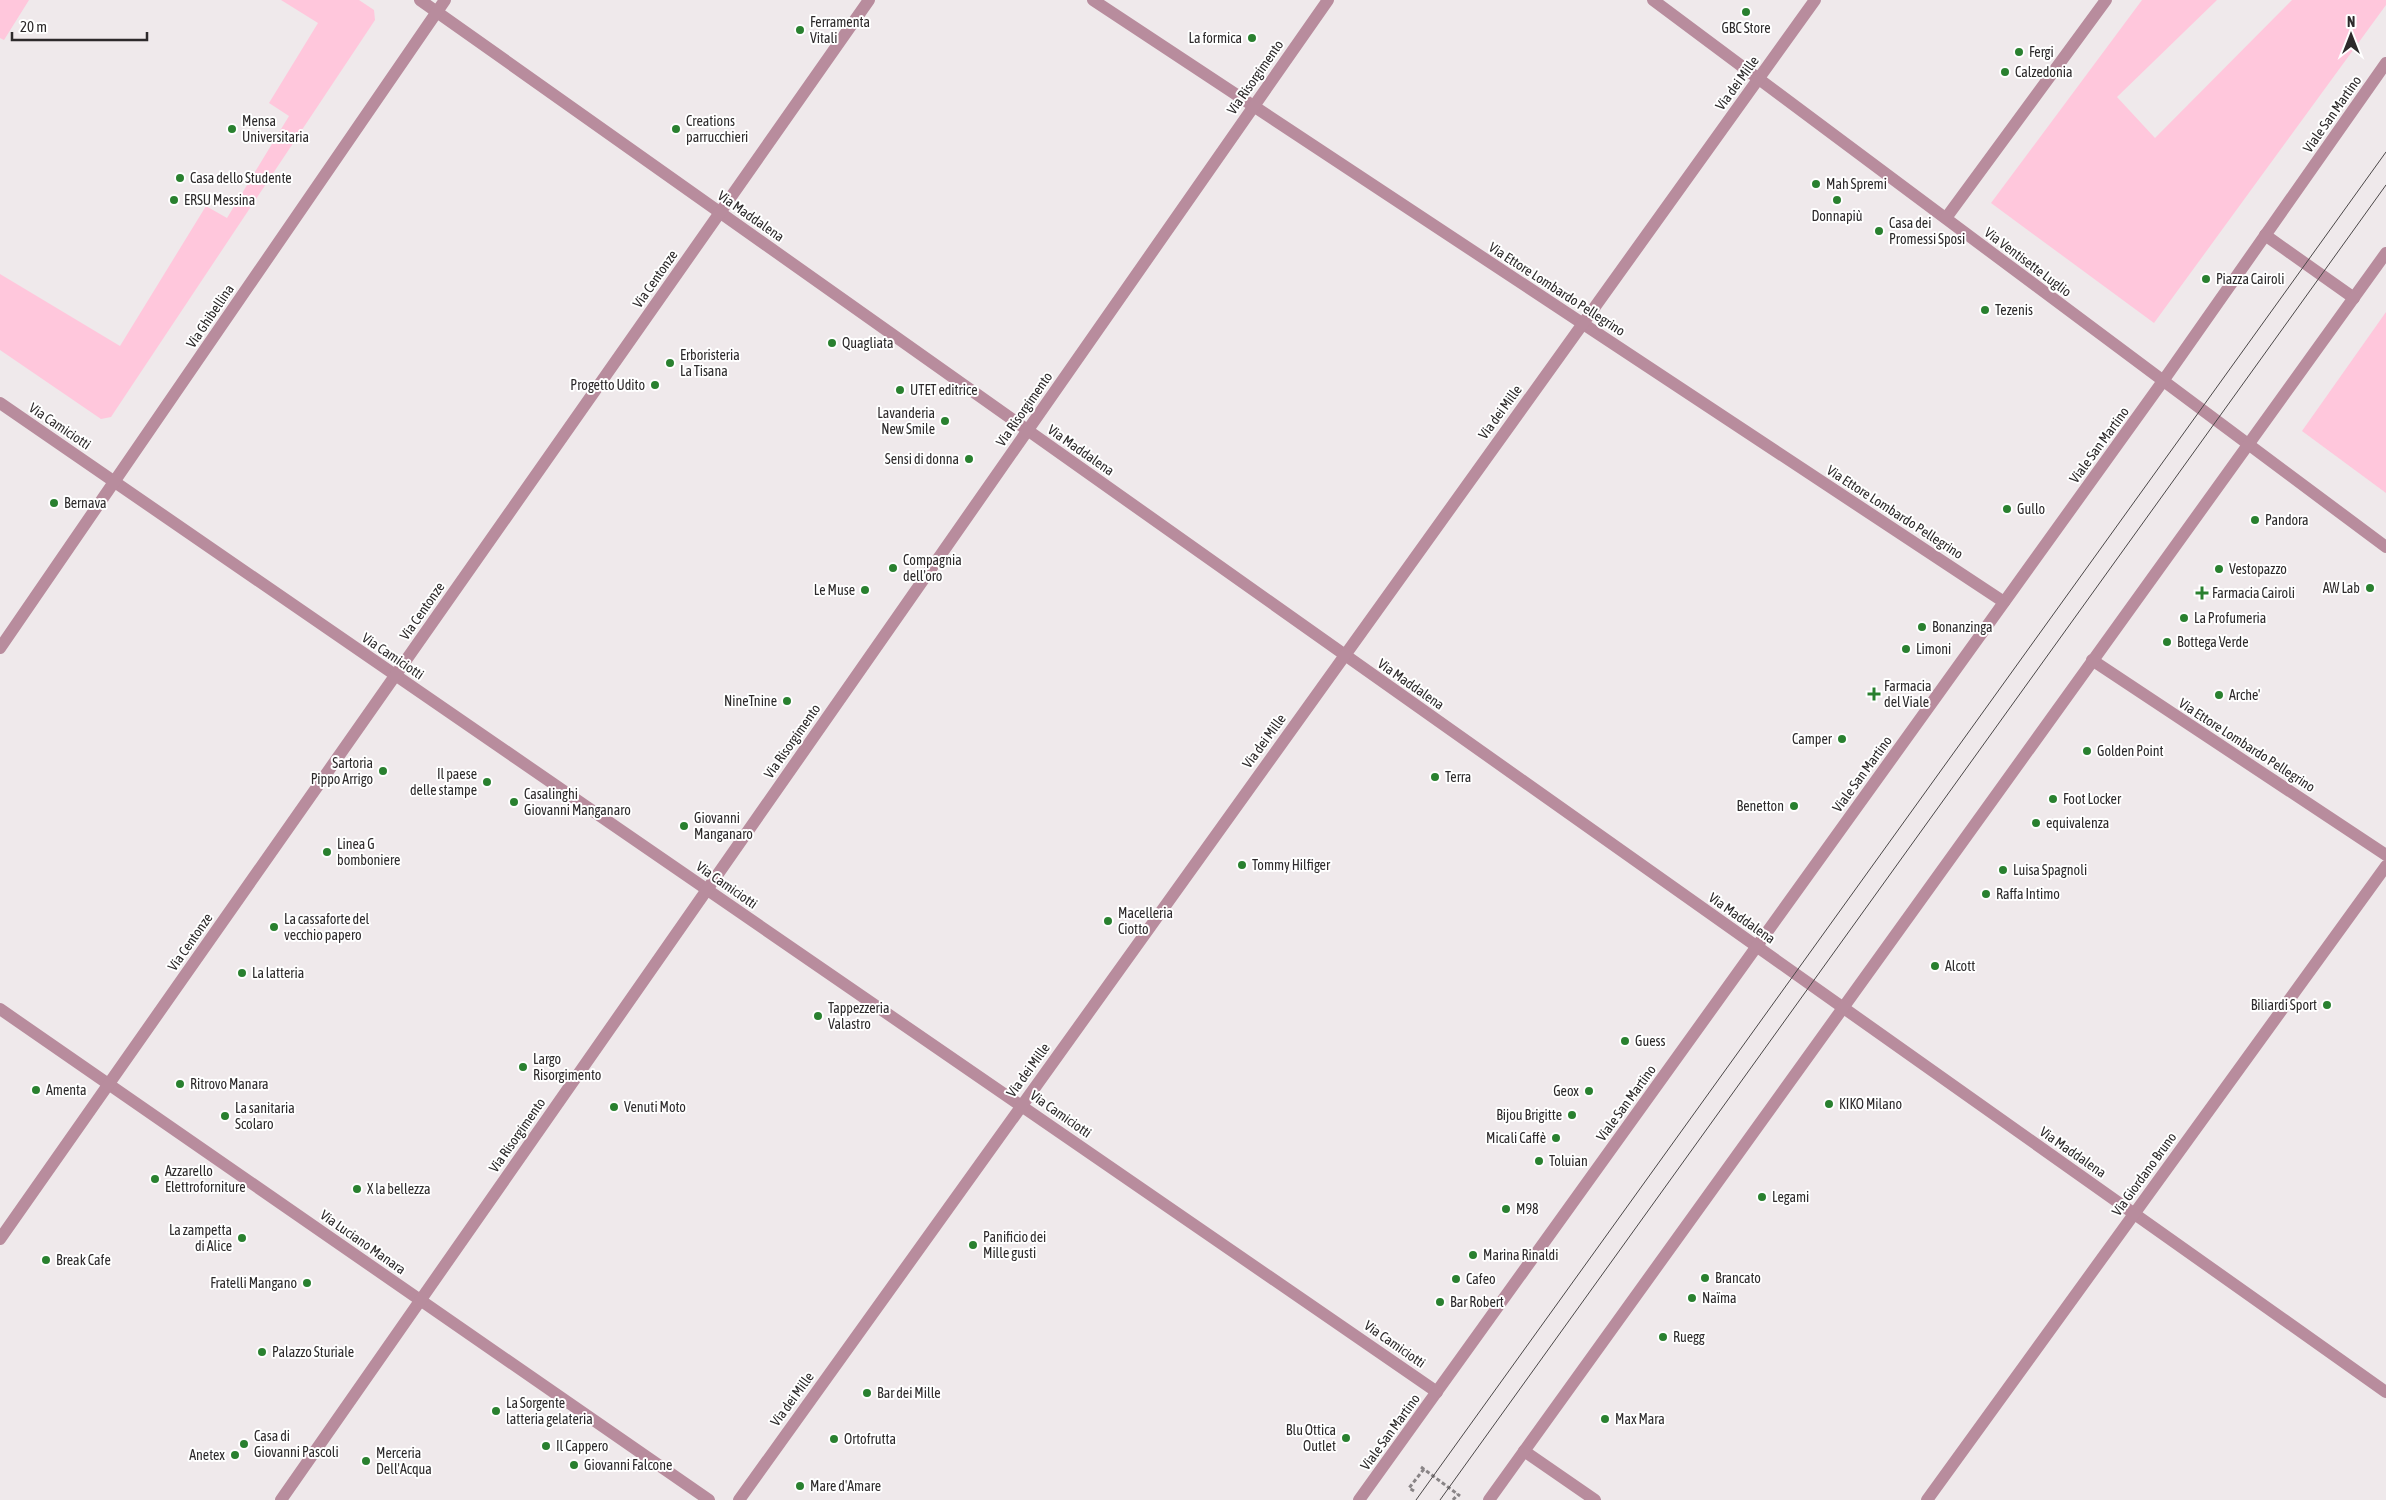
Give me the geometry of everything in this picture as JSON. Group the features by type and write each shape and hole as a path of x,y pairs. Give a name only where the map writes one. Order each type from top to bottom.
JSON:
{"street":[{"name":"Via Maddalena","path":"420,0 2386,1392"},
{"name":"Via Ghibellina","path":"0,648 445,0"},
{"name":"Via Centonze","path":"0,1239 869,0"},
{"name":"Via Ettore Lombardo Pellegrino","path":"1093,0 2004,602"},
{"name":"Via Risorgimento","path":"281,1500 1328,0"},
{"name":"Via Ventisette Luglio","path":"1653,0 2386,547"},
{"name":"Via dei Mille","path":"739,1500 1815,0"},
{"path":"1946,218 2106,0"},
{"name":"Viale San Martino","path":"1359,1500 2163,381 2265,235 2382,78 2386,63"},
{"path":"2265,235 2354,298"},
{"path":"1488,1500 2386,253"},
{"name":"Via Camiciotti","path":"0,403 1437,1392"},
{"name":"Via Ettore Lombardo Pellegrino","path":"2092,660 2386,855"},
{"name":"Via Giordano Bruno","path":"1927,1500 2386,866"},
{"name":"Via Luciano Manara","path":"0,1010 709,1500"},
{"path":"1524,1451 1595,1500"}],"path":[{"path":"1396,1449 1466,1500"},
{"path":"1414,1491 1409,1488 1424,1469"},
{"path":"1454,1500 1458,1494"}],"shaded area":[{"path":"0,0 29,0 4,40 0,38"},
{"path":"281,0 359,0 374,10 375,20 111,417 101,419 0,350 0,274 120,346 206,206 227,218 289,116 269,103 318,23"},
{"path":"2142,0 2217,0 2117,97 2155,138 2292,0 2386,0 2386,5 2154,323 1991,203"},
{"path":"2386,312 2386,493 2302,431"}],"tram line":[{"path":"1416,1500 2386,152"},
{"path":"1440,1500 2386,185"}],"place":[{"name":"GBC Store","path":"1746,12"},
{"name":"Ferramenta Vitali","path":"800,30"},
{"name":"La formica","path":"1252,38"},
{"name":"Fergi","path":"2019,52"},
{"name":"Calzedonia","path":"2005,72"},
{"name":"Mensa Universitaria","path":"232,129"},
{"name":"Creations parrucchieri","path":"676,129"},
{"name":"Casa dello Studente","path":"180,178"},
{"name":"Mah Spremi","path":"1816,184"},
{"name":"ERSU Messina","path":"174,200"},
{"name":"Donnapiù","path":"1837,200"},
{"name":"Casa dei Promessi Sposi","path":"1879,231"},
{"name":"Piazza Cairoli","path":"2206,279"},
{"name":"Tezenis","path":"1985,310"},
{"name":"Quagliata","path":"832,343"},
{"name":"Erboristeria La Tisana","path":"670,363"},
{"name":"Progetto Udito","path":"655,385"},
{"name":"UTET editrice","path":"900,390"},
{"name":"Lavanderia New Smile","path":"945,421"},
{"name":"Sensi di donna","path":"969,459"},
{"name":"Bernava","path":"54,503"},
{"name":"Gullo","path":"2007,509"},
{"name":"Pandora","path":"2255,520"},
{"name":"Compagnia dell'oro","path":"893,568"},
{"name":"Vestopazzo","path":"2219,569"},
{"name":"AW Lab","path":"2370,588"},
{"name":"Le Muse","path":"865,590"},
{"name":"Farmacia Cairoli","path":"2202,593"},
{"name":"La Profumeria","path":"2184,618"},
{"name":"Bonanzinga","path":"1922,627"},
{"name":"Bottega Verde","path":"2167,642"},
{"name":"Limoni","path":"1906,649"},
{"name":"Farmacia del Viale","path":"1874,694"},
{"name":"Arche'","path":"2219,695"},
{"name":"NineTnine","path":"787,701"},
{"name":"Camper","path":"1842,739"},
{"name":"Golden Point","path":"2087,751"},
{"name":"Sartoria Pippo Arrigo","path":"383,771"},
{"name":"Terra","path":"1435,777"},
{"name":"Il paese delle stampe","path":"487,782"},
{"name":"Foot Locker","path":"2053,799"},
{"name":"Casalinghi Giovanni Manganaro","path":"514,802"},
{"name":"Benetton","path":"1794,806"},
{"name":"equivalenza","path":"2036,823"},
{"name":"Giovanni Manganaro","path":"684,826"},
{"name":"Linea G bomboniere","path":"327,852"},
{"name":"Tommy Hilfiger","path":"1242,865"},
{"name":"Luisa Spagnoli","path":"2003,870"},
{"name":"Raffa Intimo","path":"1986,894"},
{"name":"Macelleria Ciotto","path":"1108,921"},
{"name":"La cassaforte del vecchio papero","path":"274,927"},
{"name":"Alcott","path":"1935,966"},
{"name":"La latteria","path":"242,973"},
{"name":"Biliardi Sport","path":"2327,1005"},
{"name":"Tappezzeria Valastro","path":"818,1016"},
{"name":"Guess","path":"1625,1041"},
{"name":"Largo Risorgimento","path":"523,1067"},
{"name":"Ritrovo Manara","path":"180,1084"},
{"name":"Amenta","path":"36,1090"},
{"name":"Geox","path":"1589,1091"},
{"name":"KIKO Milano","path":"1829,1104"},
{"name":"Venuti Moto","path":"614,1107"},
{"name":"Bijou Brigitte","path":"1572,1115"},
{"name":"La sanitaria Scolaro","path":"225,1116"},
{"name":"Micali Caffè","path":"1556,1138"},
{"name":"Toluian","path":"1539,1161"},
{"name":"Azzarello Elettroforniture","path":"155,1179"},
{"name":"X la bellezza","path":"357,1189"},
{"name":"Legami","path":"1762,1197"},
{"name":"M98","path":"1506,1209"},
{"name":"La zampetta di Alice","path":"242,1238"},
{"name":"Panificio dei Mille gusti","path":"973,1245"},
{"name":"Marina Rinaldi","path":"1473,1255"},
{"name":"Break Cafe","path":"46,1260"},
{"name":"Brancato","path":"1705,1278"},
{"name":"Cafeo","path":"1456,1279"},
{"name":"Fratelli Mangano","path":"307,1283"},
{"name":"Naïma","path":"1692,1298"},
{"name":"Bar Robert","path":"1440,1302"},
{"name":"Ruegg","path":"1663,1337"},
{"name":"Palazzo Sturiale","path":"262,1352"},
{"name":"Bar dei Mille","path":"867,1393"},
{"name":"La Sorgente latteria gelateria","path":"496,1411"},
{"name":"Max Mara","path":"1605,1419"},
{"name":"Blu Ottica Outlet","path":"1346,1438"},
{"name":"Ortofrutta","path":"834,1439"},
{"name":"Casa di Giovanni Pascoli","path":"244,1444"},
{"name":"Il Cappero","path":"546,1446"},
{"name":"Anetex","path":"235,1455"},
{"name":"Merceria Dell'Acqua","path":"366,1461"},
{"name":"Giovanni Falcone","path":"574,1465"},
{"name":"Mare d'Amare","path":"800,1486"}]}
